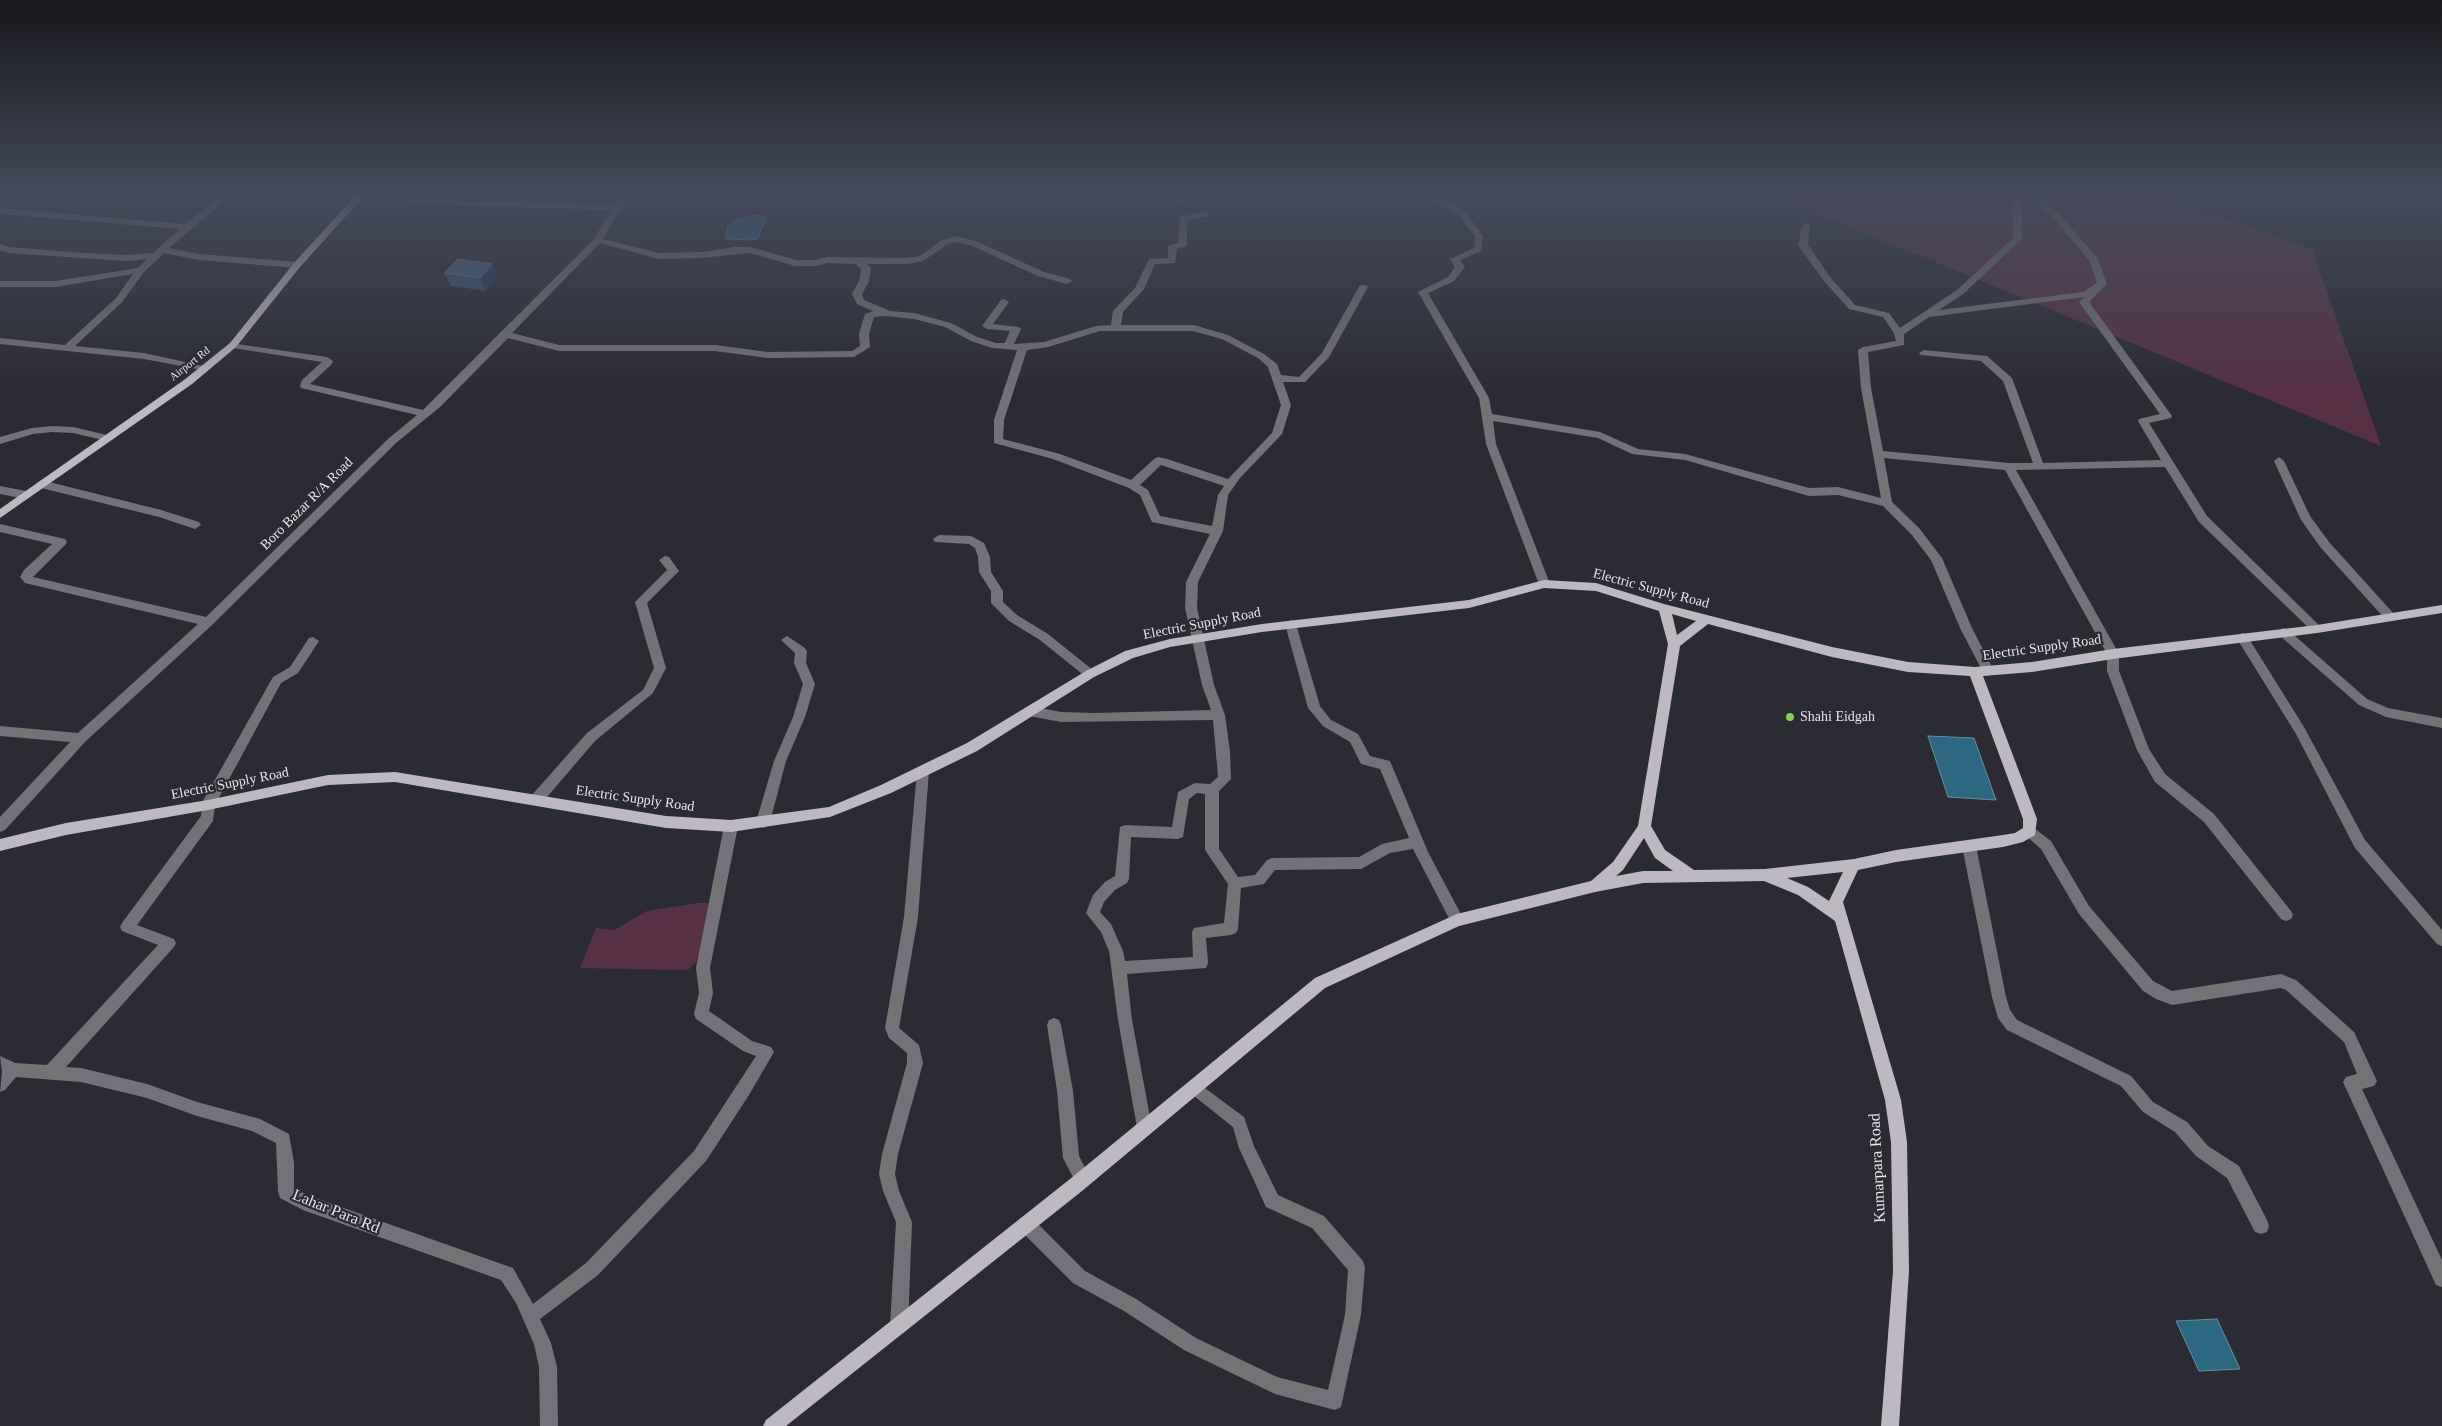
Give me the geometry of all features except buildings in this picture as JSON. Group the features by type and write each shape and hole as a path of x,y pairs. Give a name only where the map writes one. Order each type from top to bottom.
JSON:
{"main road":[{"name":"Airport Rd","path":"0,514 204,369 233,345 300,262"},
{"name":"Electric Supply Road","path":"0,844 66,829 208,805 328,780 395,777 666,822 731,826 830,812 886,789 972,747 1090,674 1129,654 1170,643 1291,624 1469,604 1544,584 1596,587 1664,608 1832,652 1908,667 1982,672 2032,667 2242,637 2317,629 2442,609"},
{"path":"1596,886 1618,866 1644,827 1674,644 1664,608"},
{"path":"1674,644 1706,619"},
{"path":"772,1426 1083,1179 1320,982 1457,920 1596,886 1643,878 1765,875 1854,865 1896,856 2018,838 2030,830 2030,819 1982,672"},
{"path":"1644,827 1660,854 1693,877"},
{"name":"Kumarpara Road","path":"1854,865 1838,894 1836,902 1864,994 1890,1090 1899,1142 1901,1270 1890,1426"},
{"path":"1765,875 1803,891 1839,916"}],"street":[{"path":"67,348 120,300 141,270 150,262"},
{"path":"254,262 297,265"},
{"name":"Boro Bazar R/A Road","path":"0,826 81,738 208,622 392,441 436,405 577,262"},
{"path":"793,262 821,262"},
{"path":"860,262 866,268 864,281 857,294 860,302 888,314"},
{"path":"1013,262 1041,274 1067,280"},
{"path":"1116,326 1118,311 1139,289 1152,262"},
{"path":"1456,262 1460,268 1451,279 1423,292 1484,398 1491,444 1544,584"},
{"path":"1815,262 1827,279 1852,307 1886,315 1899,333 1901,343 1863,350 1866,388 1887,503"},
{"path":"1899,333 1960,292 1993,262"},
{"path":"2094,262 2102,284"},
{"path":"0,284 56,284 141,270"},
{"path":"1925,316 2086,294 2102,284"},
{"path":"2102,284 2084,302 2167,416 2143,421 2168,463 2203,518 2317,629"},
{"path":"1278,378 1301,380 1326,355 1363,287"},
{"path":"1004,302 987,326 1016,328 1008,347"},
{"path":"505,334 558,348 715,348 768,355 854,354 865,347 864,334 870,314 888,314 914,316 948,325 974,339 1008,347 1045,345 1099,328 1116,326 1205,329 1260,356 1273,366 1286,405 1277,434 1230,484 1223,495 1217,531 1192,582 1191,608 1208,685 1219,715 1225,779 1212,789 1195,788 1183,796 1178,833 1125,832 1122,879 1110,886 1098,899 1093,913 1106,928 1116,951 1125,1020 1144,1128"},
{"path":"0,341 144,356 204,369"},
{"path":"233,345 328,361 326,365 306,382 305,386 425,414"},
{"path":"1023,347 999,420 998,441 1056,456 1133,485 1144,493 1156,518 1217,531"},
{"path":"1924,353 1984,358 2008,380 2039,466"},
{"path":"1488,417 1600,435 1636,452 1685,457 1809,492 1838,491 1887,503 1915,531 1936,558 1966,628 1982,672"},
{"path":"0,441 32,431 52,429 73,430 107,438"},
{"path":"1878,454 2009,466 2168,463"},
{"path":"1133,485 1158,461 1163,460 1230,484"},
{"path":"2279,461 2305,517 2325,545 2390,617"},
{"path":"2009,466 2113,654 2113,671 2122,695 2143,750 2160,778 2209,818 2286,915"},
{"path":"41,484 195,524"},
{"path":"0,490 26,495"},
{"path":"0,528 61,542 28,573 26,577 29,580 208,622"},
{"path":"940,539 971,540 980,546 984,557 985,572 997,591 997,603 1013,618 1044,637 1090,674"},
{"path":"536,800 591,737 647,693 660,668 640,602 673,571 665,560"},
{"path":"1291,624 1314,708 1326,723 1354,738 1366,760 1385,764 1418,842 1457,920"},
{"path":"2283,632 2363,702 2386,712 2442,723"},
{"path":"2242,637 2300,731 2360,844 2442,940"},
{"path":"763,822 780,761 799,717 809,684 800,663 801,651 787,640"},
{"path":"51,1072 169,943 127,927 208,817 208,805 277,680 294,670 312,641"},
{"path":"1029,711 1061,717 1086,718 1219,715"},
{"path":"0,731 81,738"},
{"path":"899,1326 904,1222 891,1191 887,1174 890,1154 916,1063 914,1050 894,1033 892,1028 911,917 923,771"},
{"path":"1119,968 1201,963 1200,932 1231,929 1235,883 1212,850 1212,789"},
{"path":"531,1316 592,1269 700,1156 744,1090 766,1052 748,1046 701,1014 706,993 703,968 731,826"},
{"path":"2030,830 2046,845 2084,910 2148,986 2161,994 2172,998 2181,998 2281,980 2291,985 2349,1037 2358,1054 2360,1065 2369,1081 2351,1082 2442,1279"},
{"path":"1235,883 1259,880 1272,864 1361,863 1387,848 1418,842"},
{"path":"1969,846 1999,997 2003,1013 2012,1025 2126,1081 2148,1107 2180,1127 2202,1151 2233,1172 2261,1226"},
{"path":"1054,1025 1065,1091 1071,1158 1083,1179"},
{"path":"0,1085 6,1067"},
{"name":"Lahar Para Rd","path":"6,1067 80,1075 147,1091 197,1109 255,1124 283,1139 286,1163 286,1192 303,1202 507,1274 531,1316 542,1343 548,1367 549,1426"},
{"path":"1026,1224 1079,1277 1130,1305 1190,1344 1275,1385 1335,1401 1352,1315 1357,1267 1318,1222 1272,1201 1247,1148 1239,1122 1194,1087"}],"shaded area":[{"path":"1934,262 2316,262 2381,446"},
{"path":"697,903 712,903 697,961 688,970 580,968 596,928 614,930 647,911"}],"water":[{"path":"1928,736 1974,738 1996,800 1948,797"},
{"path":"2217,1319 2240,1369 2199,1371 2176,1321"}],"place":[{"name":"Shahi Eidgah","path":"1790,717"}]}
